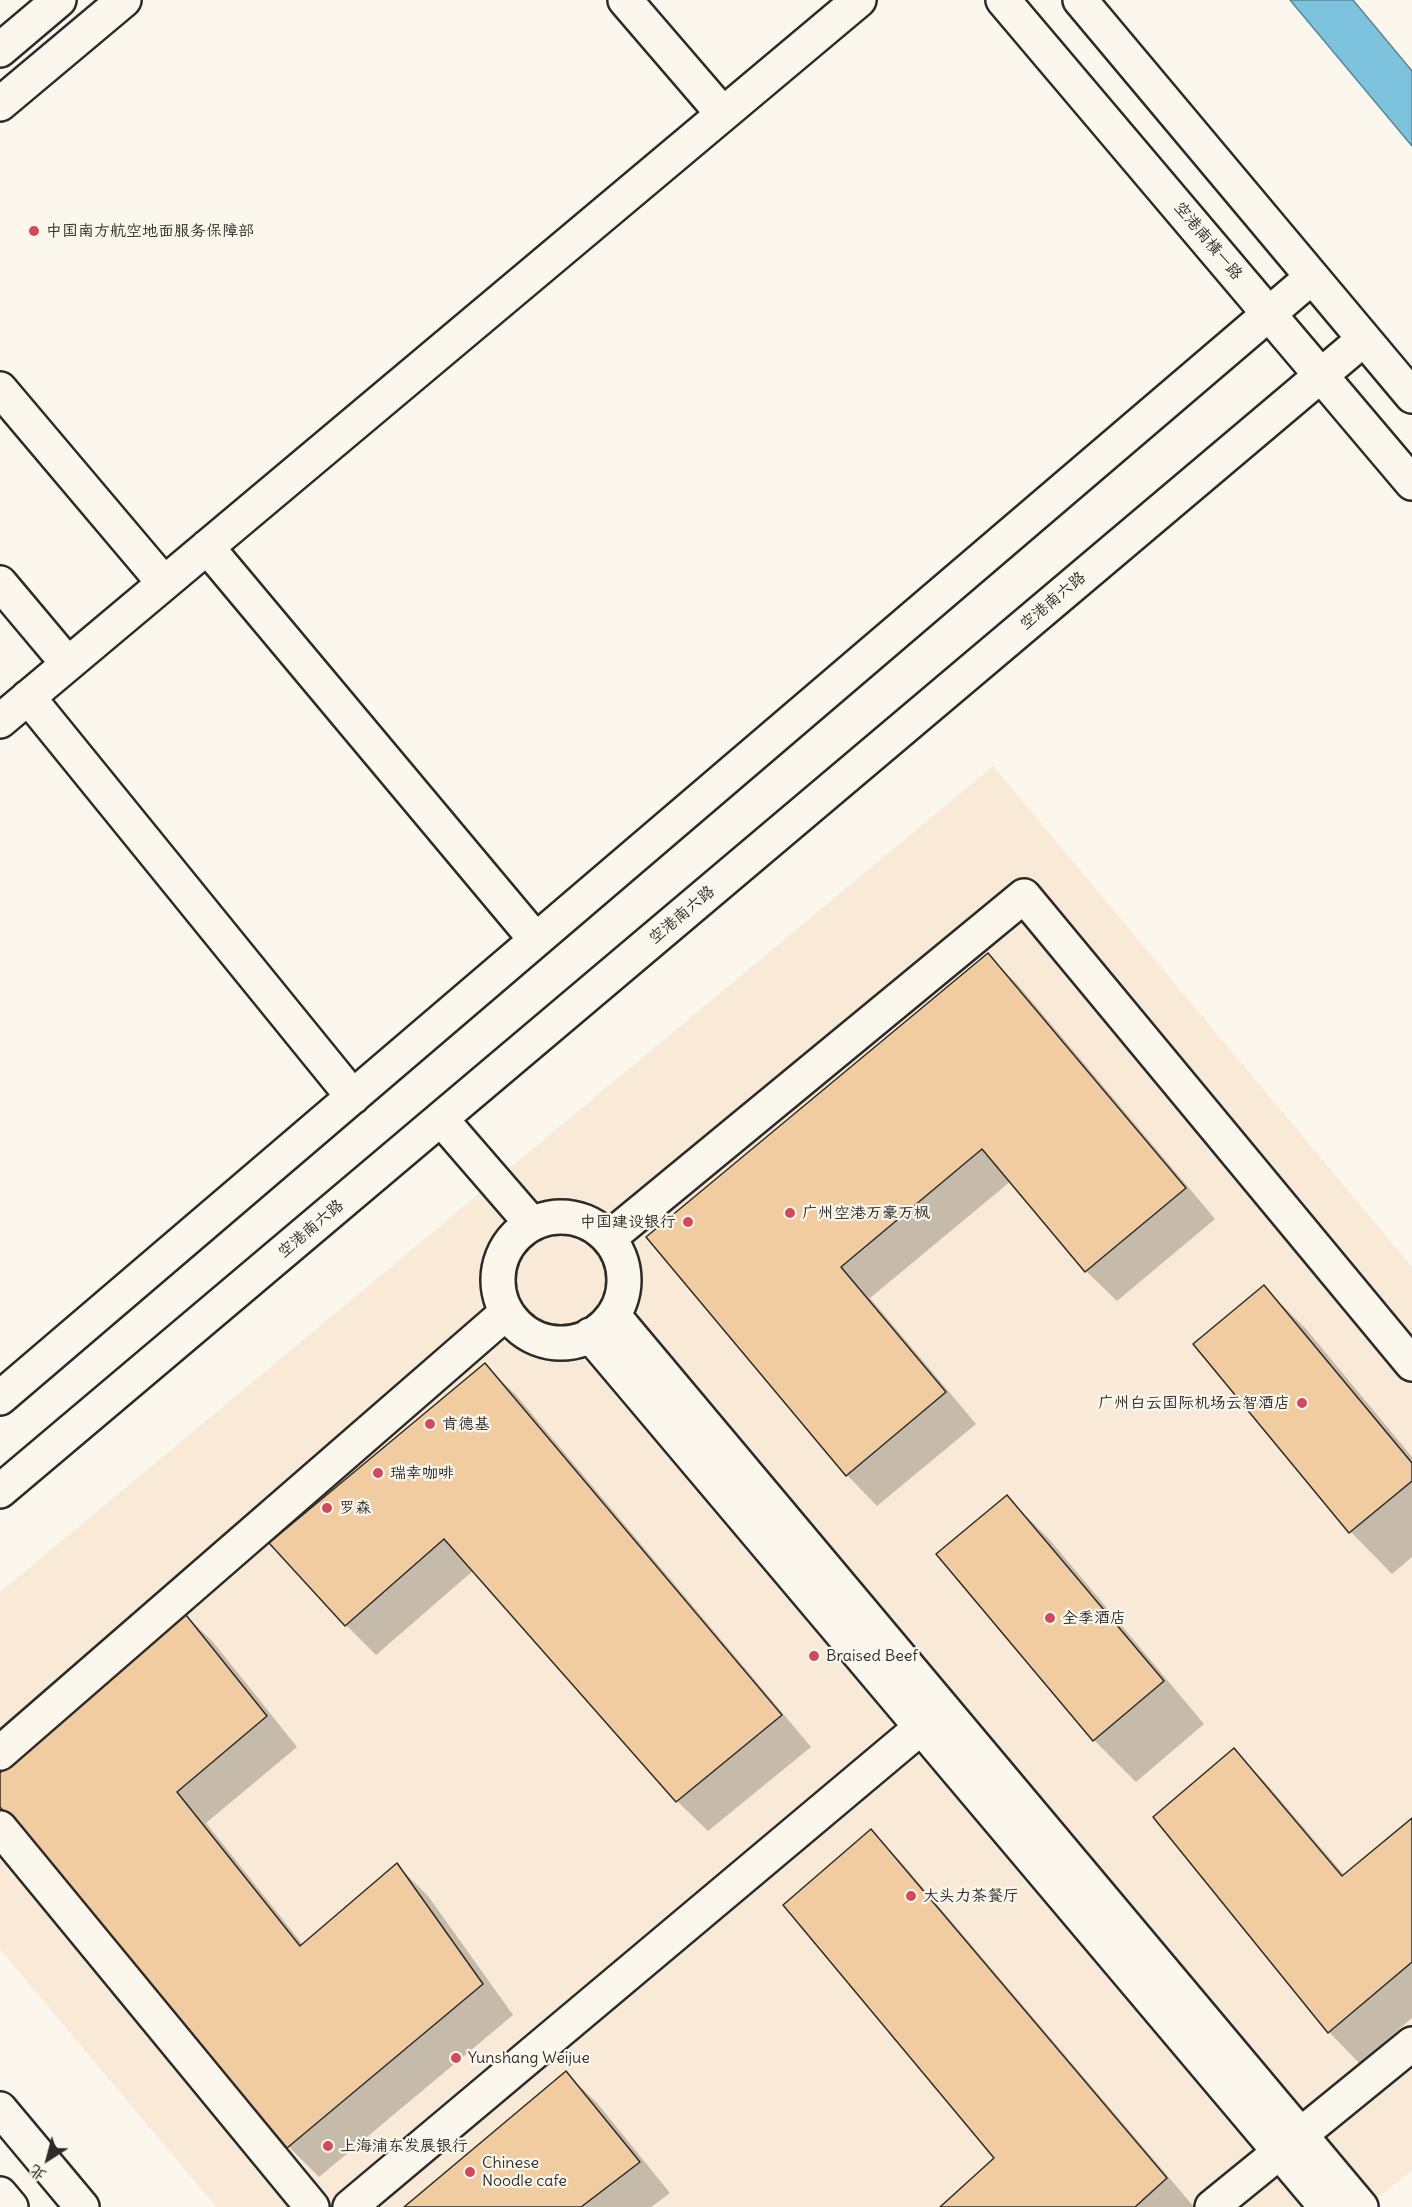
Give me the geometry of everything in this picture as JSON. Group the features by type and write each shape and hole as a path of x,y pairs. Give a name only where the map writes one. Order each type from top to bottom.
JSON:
{"street":[{"path":"0,50 59,0"},
{"path":"0,104 124,0"},
{"path":"625,0 723,114"},
{"path":"0,721 859,0"},
{"name":"空港南横一路","path":"1004,0 1412,483"},
{"path":"1080,0 1412,396"},
{"path":"0,1398 1312,278"},
{"name":"空港南六路","path":"0,1491 1364,339"},
{"path":"0,389 164,584"},
{"path":"207,547 536,940"},
{"path":"0,583 68,664"},
{"path":"28,697 353,1097"},
{"path":"609,1238 1024,896 1412,1364"},
{"path":"433,1126 523,1229"},
{"path":"551,1216 572,1217 592,1224 609,1238 620,1256 625,1276 622,1297 602,1326 580,1341 559,1343 539,1339 521,1329 507,1313 498,1294 497,1272 502,1252 523,1229 551,1216"},
{"path":"0,1753 507,1313"},
{"path":"602,1326 1290,2144 1361,2207"},
{"path":"350,2207 932,1718"},
{"path":"0,1828 312,2207"},
{"path":"1212,2207 1412,2044"},
{"path":"0,2109 82,2207"},
{"path":"1290,2144 1326,2207"},
{"path":"0,2194 11,2207"}],"shaded area":[{"path":"993,766 1412,1267 1412,2170 1367,2207 216,2207 0,1949 0,1592"}],"water":[{"path":"1290,0 1353,0 1412,71 1412,146"}],"building":[{"name":"广州空港万豪万枫","path":"988,953 1186,1188 1085,1272 982,1149 841,1267 946,1392 846,1476 646,1237"},
{"name":"广州白云国际机场云智酒店","path":"1264,1285 1412,1463 1412,1481 1349,1533 1193,1344"},
{"path":"485,1363 782,1715 676,1802 444,1539 345,1626 269,1543"},
{"name":"全季酒店","path":"1007,1495 1164,1681 1093,1741 936,1554"},
{"path":"182,1610 267,1716 177,1792 300,1946 397,1863 483,1984 287,2148 0,1807 0,1773"},
{"path":"1234,1748 1342,1876 1412,1818 1412,1962 1328,2033 1153,1817"},
{"path":"871,1829 1167,2178 1135,2207 940,2207 994,2158 783,1905"},
{"path":"566,2071 640,2162 581,2207 404,2207"}],"place":[{"name":"中国南方航空地面服务保障部","path":"34,231"},
{"name":"广州空港万豪万枫","path":"790,1213"},
{"name":"中国建设银行","path":"688,1222"},
{"name":"广州白云国际机场云智酒店","path":"1302,1403"},
{"name":"肯德基","path":"430,1424"},
{"name":"瑞幸咖啡","path":"378,1473"},
{"name":"罗森","path":"327,1508"},
{"name":"全季酒店","path":"1050,1618"},
{"name":"Braised Beef","path":"814,1656"},
{"name":"大头力茶餐厅","path":"911,1896"},
{"name":"Yunshang Weijue","path":"456,2058"},
{"name":"上海浦东发展银行","path":"328,2146"},
{"name":"Chinese Noodle cafe","path":"470,2172"}]}
